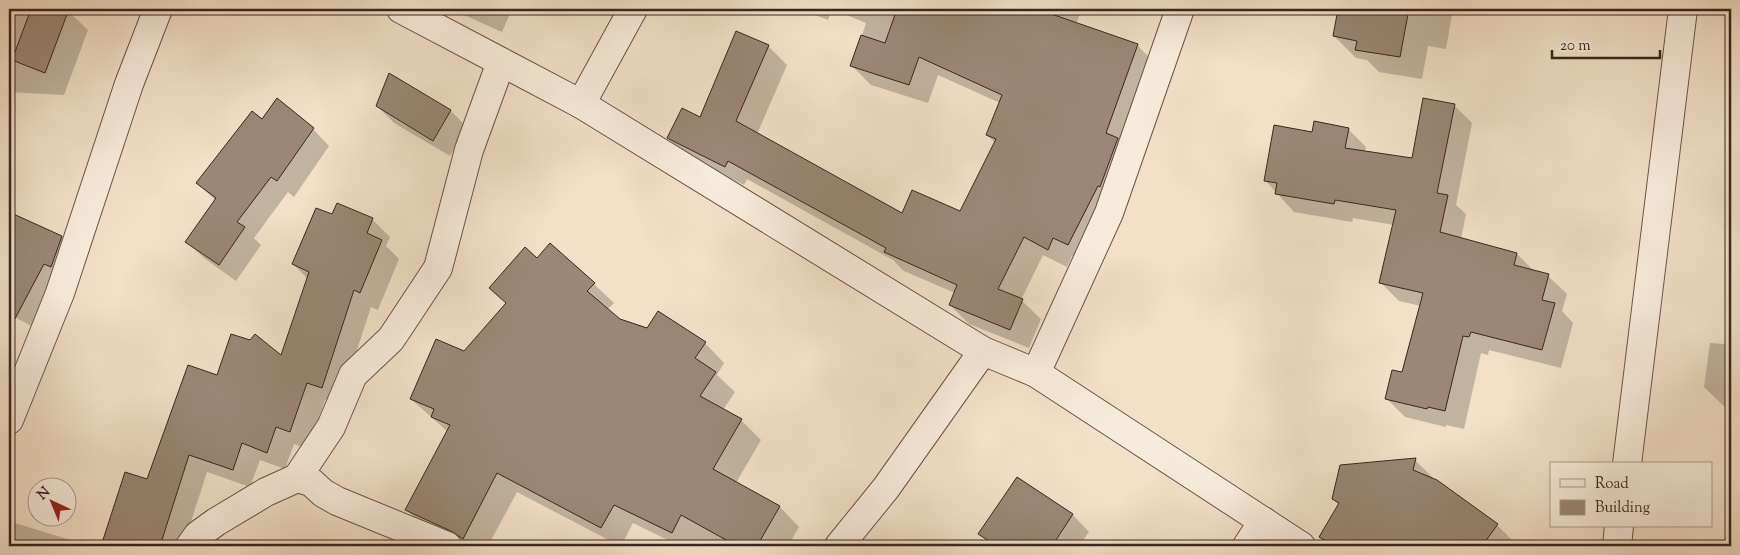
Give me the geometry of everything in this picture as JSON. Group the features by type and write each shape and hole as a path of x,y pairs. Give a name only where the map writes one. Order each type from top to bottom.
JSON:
{"street":[{"path":"9,420 60,293 129,84 158,9"},
{"path":"401,9 581,104 982,351 1036,373 1301,546"},
{"path":"581,104 633,9"},
{"path":"1036,373 1108,213 1180,9"},
{"path":"1627,462 1683,9"},
{"path":"190,546 198,535 216,522 266,492 297,478 331,427 353,375 390,339 438,268 469,150 502,62"},
{"path":"839,546 886,488 982,351"},
{"path":"297,478 311,482 323,493 337,500 447,546"},
{"path":"1248,546 1263,521"},
{"path":"1617,546 1620,528"}],"building":[{"path":"31,9 69,9 45,73 12,60"},
{"path":"897,9 1037,9 1138,44 1106,133 1118,138 1100,187 1098,186 1068,245 1053,238 1048,250 1024,237 998,289 1023,299 1010,330 949,305 957,285 884,252 886,248 728,161 725,167 667,138 682,108 700,117 736,31 769,45 736,121 902,213 912,190 960,211 996,139 986,135 1002,95 919,57 909,85 850,66 861,35 885,43"},
{"path":"1338,9 1409,9 1400,57 1355,50 1357,41 1333,36"},
{"path":"389,73 451,110 433,141 376,106"},
{"path":"277,98 314,128 277,181 271,177 237,222 245,227 219,265 185,242 216,198 196,183 252,111 262,119"},
{"path":"1423,98 1455,104 1437,193 1448,195 1440,232 1517,253 1514,265 1549,274 1542,300 1555,303 1542,350 1471,332 1469,337 1463,336 1445,411 1428,407 1427,409 1385,399 1392,370 1402,372 1423,293 1379,283 1396,210 1335,200 1334,204 1275,194 1277,183 1264,181 1274,125 1312,132 1314,121 1349,128 1345,148 1412,158"},
{"path":"337,203 373,218 367,233 382,240 360,293 354,290 322,388 307,383 290,432 276,427 267,453 242,443 233,470 189,455 160,546 101,546 125,472 147,479 188,365 217,375 231,334 250,340 255,334 281,355 309,272 292,264 316,208 332,214"},
{"path":"9,212 62,236 51,267 44,264 9,330"},
{"path":"550,243 595,283 587,291 620,319 647,328 658,311 706,342 695,358 716,372 700,396 742,419 713,469 780,506 757,546 737,546 681,515 672,533 614,505 601,528 497,473 463,539 453,532 405,510 450,425 431,417 434,409 410,399 436,339 464,351 506,303 489,288 525,247 537,258"},
{"path":"1416,458 1413,470 1437,480 1498,524 1482,546 1335,546 1319,537 1339,503 1332,499 1340,465"},
{"path":"1017,477 1073,514 1052,546 997,546 978,534"}]}
